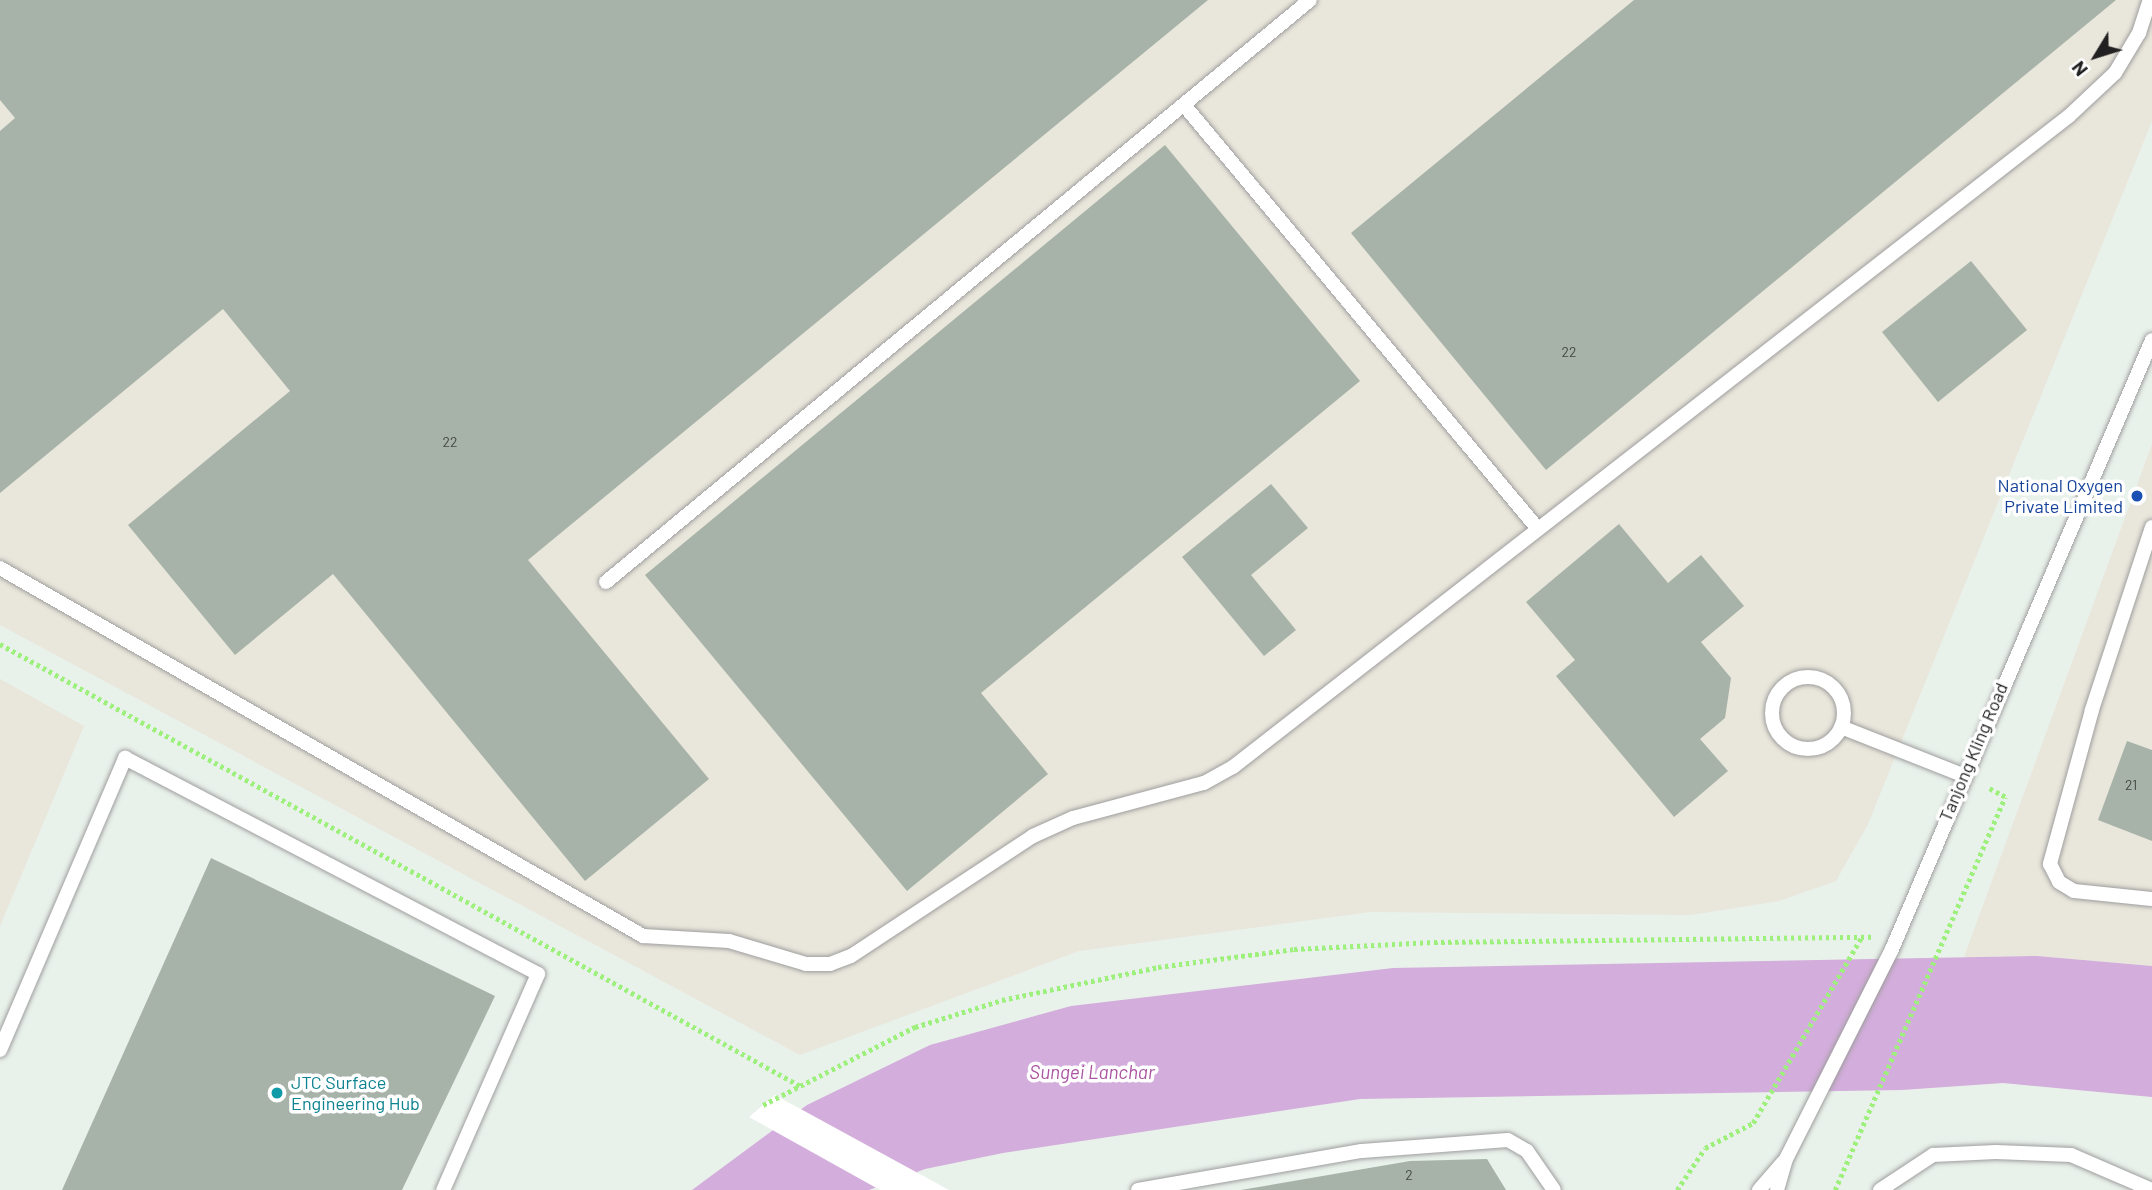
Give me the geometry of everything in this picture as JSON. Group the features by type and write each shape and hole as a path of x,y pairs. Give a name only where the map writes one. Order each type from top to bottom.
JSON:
{"lane":[{"path":"606,582 1310,0"},
{"path":"0,568 632,931 729,941 806,964 830,964 851,956 1033,836 1073,818 1205,783 1233,766 2069,116 2115,73 2139,33 2150,0"},
{"path":"1184,104 1538,529"},
{"name":"Tanjong Kling Road","path":"1777,1190 1786,1159 1894,942 1962,775 2152,340"},
{"path":"2152,527 2092,710 2050,864 2059,882 2074,891 2152,899"},
{"path":"1815,677 1827,682 1842,702 1842,727 1825,745 1800,748 1779,735 1773,723 1774,699 1791,680 1815,677"},
{"path":"1842,727 1962,775"},
{"path":"0,1050 125,758 538,974 443,1190"},
{"path":"1138,1190 1362,1151 1508,1140 1527,1151 1554,1190"},
{"path":"1881,1190 1933,1155 1996,1152 2071,1155 2152,1190"},
{"name":"Tanjong Kling Road","path":"1759,1190 1786,1159"}],"path":[{"path":"0,644 803,1087"},
{"path":"1835,1190 2006,797 1962,775"},
{"path":"1677,1190 1705,1148 1753,1123 1862,937"},
{"path":"763,1105 803,1087 915,1027 1002,1000 1158,967 1294,949 1434,942 1862,937 1894,942"}],"shaded area":[{"path":"0,0 2152,0 2152,121 1868,824 1836,881 1779,901 1691,915 1370,912 1079,951 800,1055 0,625"},
{"name":"National Oxygen Private Limited","path":"2152,444 2152,966 2037,956 1964,957"},
{"path":"0,679 84,726 0,926"}],"water":[{"name":"Sungei Lanchar","path":"2037,956 2152,966 2152,1097 2003,1083 1902,1090 1360,1099 1003,1153 925,1169 869,1190 692,1190 807,1105 930,1045 1071,1006 1393,968"}],"pier":[{"path":"775,1095 949,1190 880,1190 749,1117"}],"building":[{"path":"0,0 1208,0 528,560 709,779 585,881 333,574 235,655 128,525 290,391 223,309 0,493 0,131 15,118 0,100"},
{"path":"1634,0 2116,0 1546,470 1351,233"},
{"path":"1165,145 1360,381 981,693 1048,774 907,891 645,575"},
{"path":"1971,261 2027,330 1938,402 1882,332"},
{"path":"1271,484 1308,528 1251,575 1296,630 1264,656 1182,557"},
{"path":"1619,524 1668,583 1701,555 1744,606 1701,642 1731,678 1725,718 1700,739 1728,771 1674,817 1556,676 1575,660 1526,602"},
{"path":"2127,741 2152,750 2152,841 2098,820"},
{"name":"JTC Surface Engineering Hub","path":"211,858 495,996 402,1190 62,1190"},
{"path":"1487,1159 1506,1190 1241,1190 1410,1161"}],"place":[{"name":"National Oxygen Private Limited","path":"2137,496"},
{"name":"JTC Surface Engineering Hub","path":"277,1093"}]}
